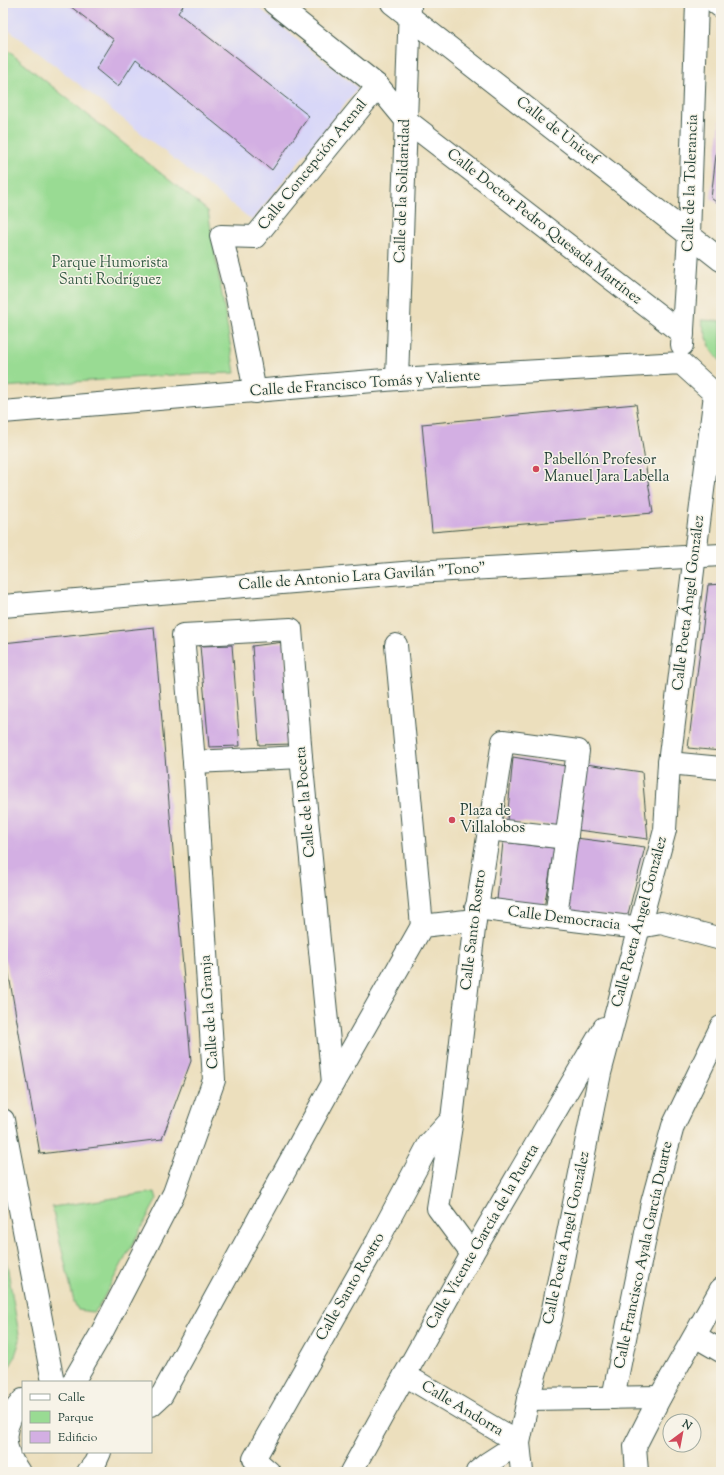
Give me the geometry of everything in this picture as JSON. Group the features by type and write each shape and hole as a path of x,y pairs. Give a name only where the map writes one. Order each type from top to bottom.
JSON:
{"street":[{"name":"Calle Doctor Pedro Quesada Martínez","path":"274,3 378,86 406,120 683,334"},
{"name":"Calle de Unicef","path":"392,3 410,10 721,260"},
{"name":"Calle de la Tolerancia","path":"681,363 689,235 697,3"},
{"path":"716,3 721,7"},
{"name":"Calle de la Solidaridad","path":"397,379 410,10"},
{"name":"Calle Concepción Arenal","path":"255,392 237,298 221,236 255,237 378,86"},
{"path":"681,363 718,393"},
{"name":"Calle de Francisco Tomás y Valiente","path":"3,412 397,379 681,363"},
{"name":"Calle Poeta Ángel González","path":"522,1472 519,1443 528,1400 551,1319 600,1073 664,830 669,763 694,557 718,393"},
{"name":"Calle de Antonio Lara Gavilán \"Tono\"","path":"3,606 415,572 721,556"},
{"name":"Calle de la Poceta","path":"183,635 291,629 301,757 333,1083"},
{"name":"Calle de la Granja","path":"74,1381 102,1332 174,1192 214,1080 194,762 183,635"},
{"path":"152,1404 162,1395 333,1083 422,926 396,645"},
{"name":"Calle Santo Rostro","path":"472,1254 438,1208 452,1119 476,914 488,829 503,741 578,751 567,838"},
{"path":"194,762 301,757"},
{"path":"669,763 721,768"},
{"path":"488,829 567,838 556,917"},
{"name":"Calle Democracia","path":"422,926 476,914 556,917 639,927 661,923 721,939"},
{"name":"Calle Vicente García de la Puerta","path":"351,1472 384,1409 472,1254 619,1003"},
{"name":"Calle Francisco Ayala García Duarte","path":"613,1398 652,1203 673,1126 721,1027"},
{"name":"Calle Santo Rostro","path":"261,1465 429,1144 452,1119"},
{"path":"3,1120 53,1381"},
{"path":"637,1472 636,1446 660,1397 721,1289"},
{"path":"695,1336 721,1351"},
{"name":"Calle Andorra","path":"405,1374 519,1443"},
{"path":"528,1400 660,1397"},
{"path":"19,1472 10,1460 7,1450 6,1428 12,1412 22,1401"},
{"path":"477,1472 519,1443"},
{"path":"88,1472 95,1463 100,1453"}],"shaded area":[{"path":"3,3 253,3 358,88 252,220 3,25"}],"green space":[{"name":"Parque Humorista Santi Rodríguez","path":"3,47 208,211 235,373 173,375 3,387"},
{"path":"701,320 721,321 721,362 711,349"},
{"path":"155,1192 157,1199 98,1308 93,1312 78,1310 74,1302 52,1207"},
{"path":"3,1242 20,1340 14,1359 3,1378"}],"building":[{"path":"66,3 185,3 178,13 309,116 272,170 136,59 118,87 96,69 114,40"},
{"path":"721,121 721,206 711,198"},
{"name":"Pabellón Profesor Manuel Jara Labella","path":"636,404 653,513 432,532 422,424"},
{"path":"721,584 721,751 688,748 708,585"},
{"path":"154,627 191,1061 162,1139 40,1154 7,964 3,955 3,643"},
{"path":"284,642 292,744 259,745 252,646"},
{"path":"232,645 240,746 209,747 200,646"},
{"path":"513,757 566,766 559,826 507,821"},
{"path":"586,764 642,772 648,839 577,830"},
{"path":"576,838 645,847 627,918 565,911"},
{"path":"503,842 554,848 544,908 497,900"}],"place":[{"name":"Pabellón Profesor Manuel Jara Labella","path":"536,469"},
{"name":"Plaza de Villalobos","path":"452,820"}]}
